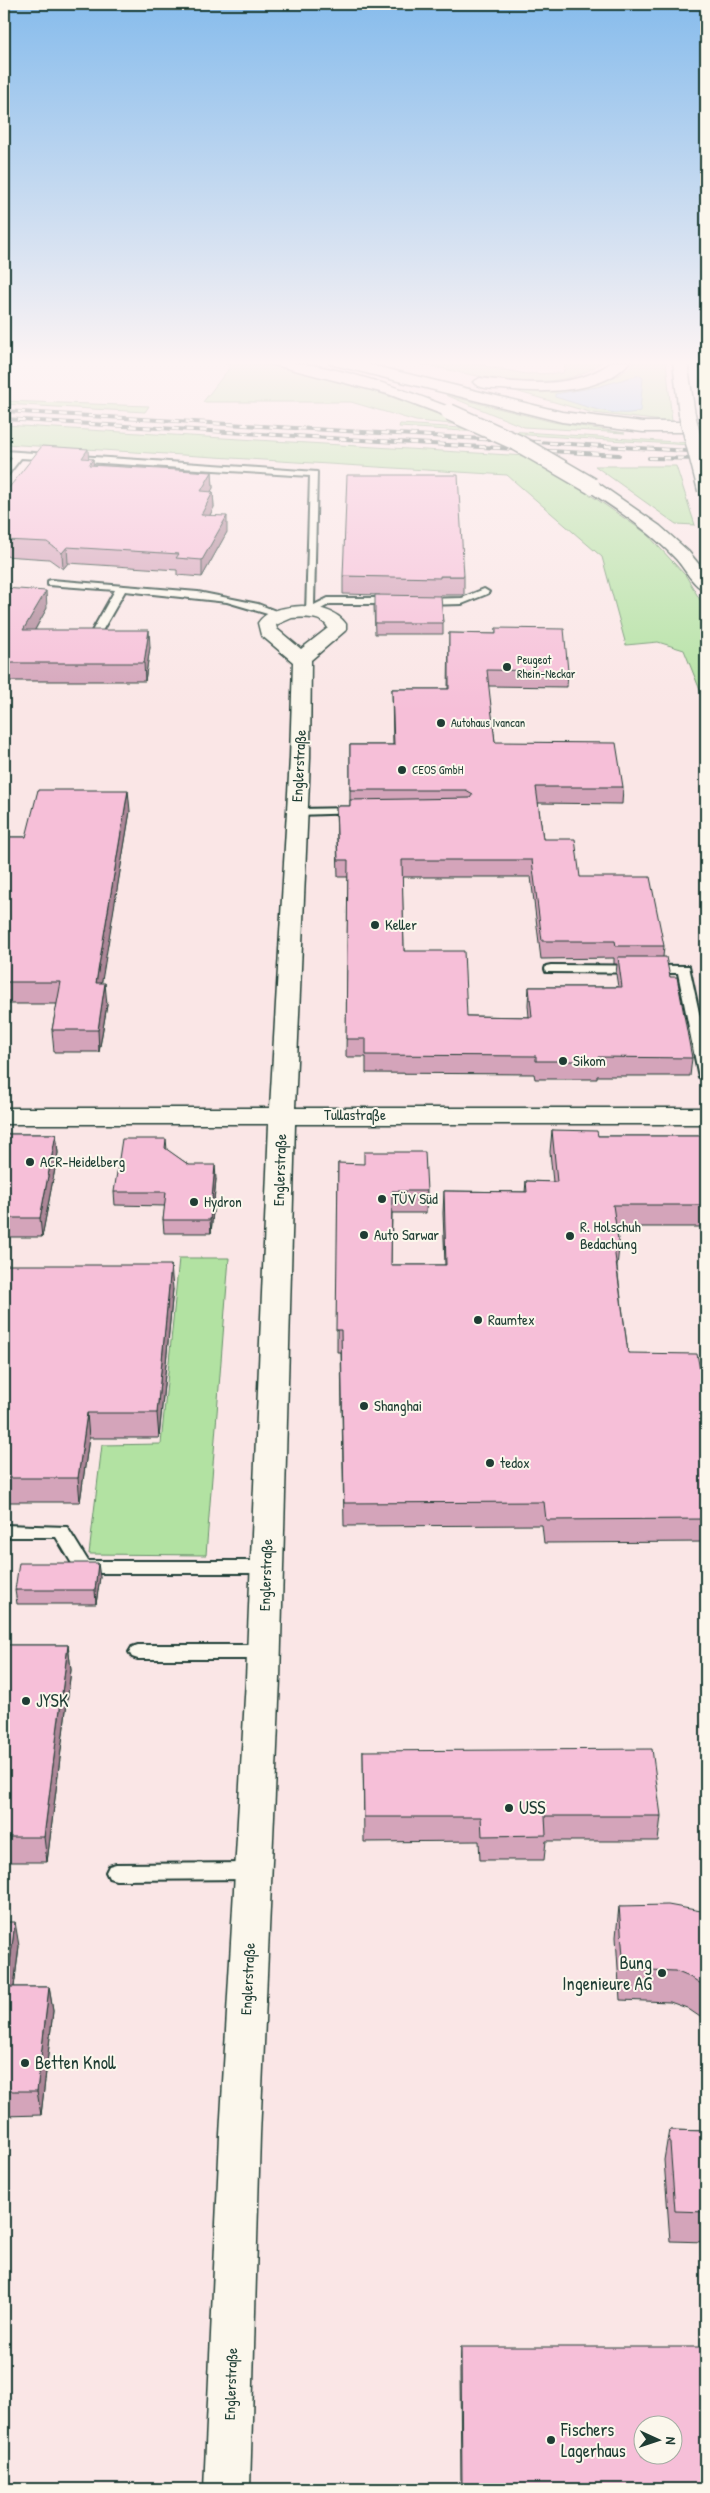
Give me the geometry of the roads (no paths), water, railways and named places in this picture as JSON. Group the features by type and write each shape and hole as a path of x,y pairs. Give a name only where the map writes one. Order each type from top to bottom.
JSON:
{"main road":[{"path":"577,477 642,518 663,535 681,552 706,585"},
{"path":"703,477 706,490"},
{"path":"309,612 333,618 337,624 337,630 309,651 302,660 268,631 267,623 281,615 309,612"},
{"name":"Englerstraße","path":"227,2489 264,1652 282,1115 297,812 302,660"},
{"name":"Tullastraße","path":"4,1116 706,1116"}],"lane":[{"path":"309,612 314,477"},
{"path":"51,583 203,596 264,608 281,615"},
{"path":"97,631 121,589"},
{"path":"309,612 328,601 458,602 468,600 484,592"},
{"path":"297,812 366,811"},
{"path":"552,969 684,969 706,1077"},
{"path":"4,1531 61,1531 83,1567 266,1567"},
{"path":"138,1652 264,1652"},
{"path":"116,1872 254,1871"}],"place":[{"name":"Peugeot Rhein-Neckar","path":"507,667"},
{"name":"Autohaus Ivancan","path":"441,723"},
{"name":"CEOS GmbH","path":"402,770"},
{"name":"Keller","path":"375,925"},
{"name":"Sikom","path":"563,1061"},
{"name":"ACR-Heidelberg","path":"30,1162"},
{"name":"TÜV Süd","path":"382,1199"},
{"name":"Hydron","path":"194,1202"},
{"name":"Auto Sarwar","path":"364,1235"},
{"name":"R. Holschuh Bedachung","path":"570,1236"},
{"name":"Raumtex","path":"478,1320"},
{"name":"Shanghai","path":"364,1406"},
{"name":"tedox","path":"490,1463"},
{"name":"JYSK","path":"26,1701"},
{"name":"USS","path":"509,1808"},
{"name":"Bung Ingenieure AG","path":"662,1973"},
{"name":"Betten Knoll","path":"25,2063"},
{"name":"Fischers Lagerhaus","path":"551,2440"}]}
